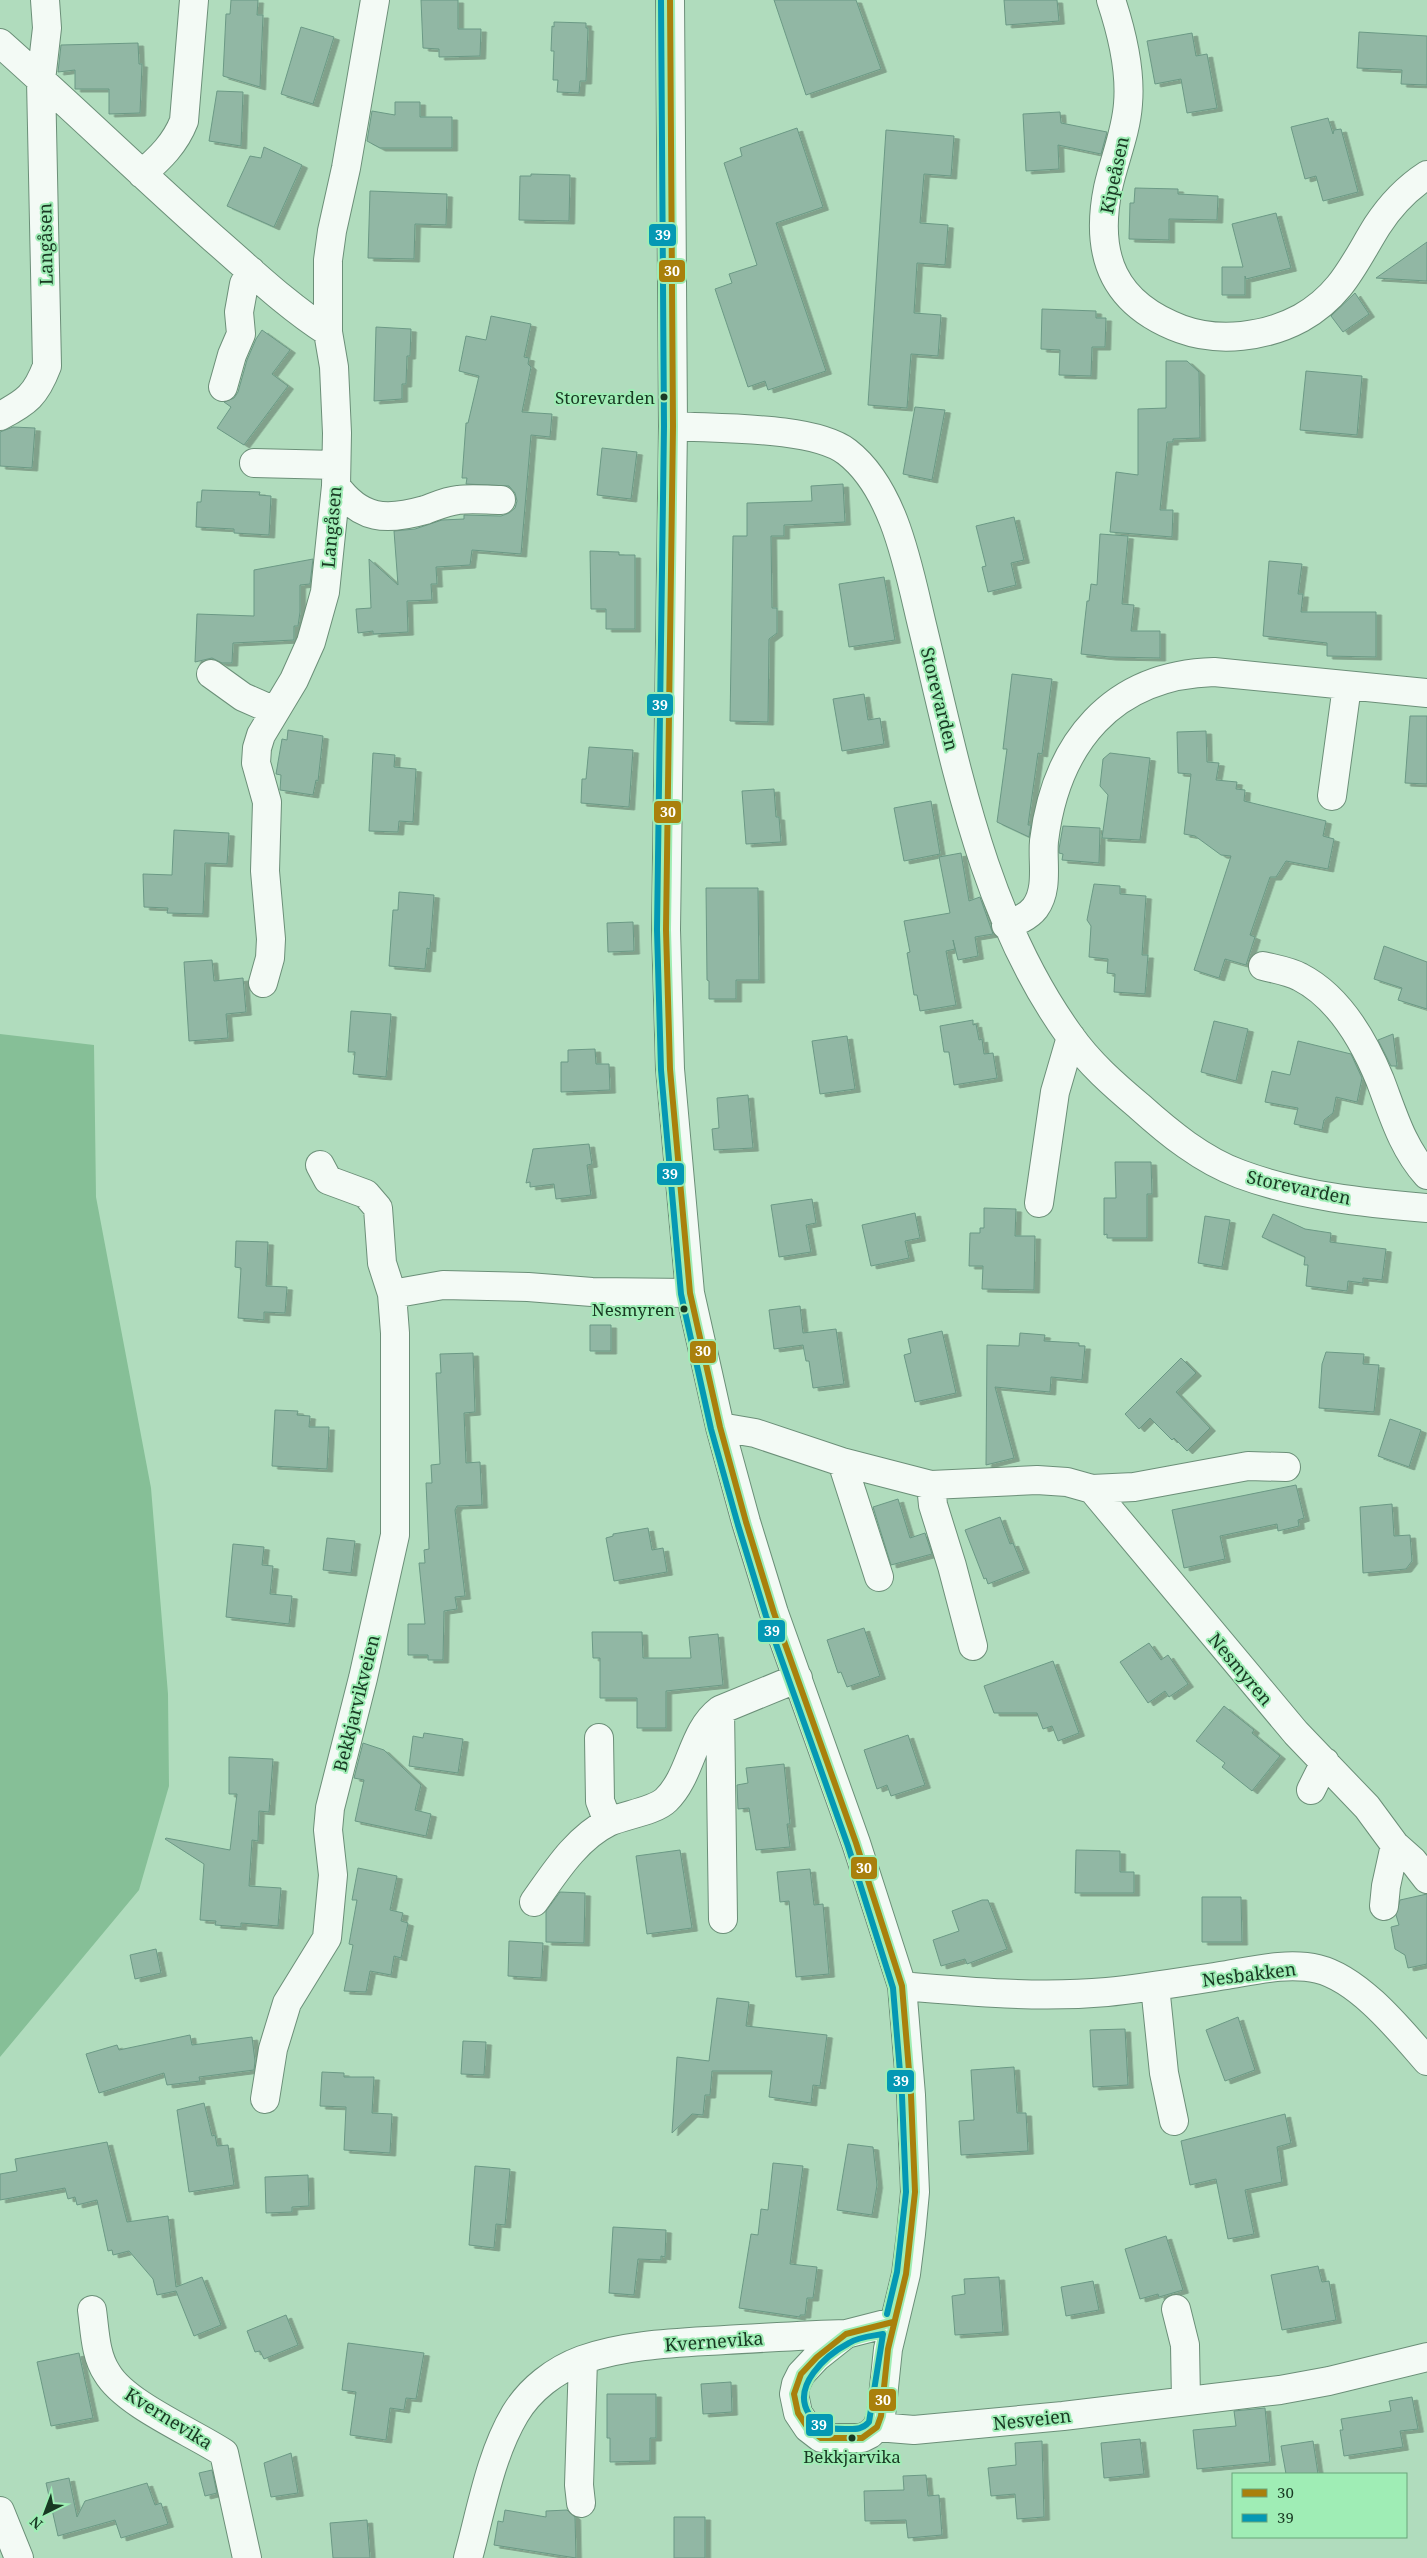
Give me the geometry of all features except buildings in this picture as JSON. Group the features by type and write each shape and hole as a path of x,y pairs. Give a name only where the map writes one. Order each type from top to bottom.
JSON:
{"street":[{"name":"Langåsen","path":"0,416 32,397 39,386 47,366 41,80 47,28 45,0"},
{"path":"142,174 166,152 178,137 184,121 194,0"},
{"name":"Langåsen","path":"263,983 270,958 271,939 265,871 267,802 256,763 257,748 261,735 294,680 311,642 325,592 336,475 336,400 328,332 328,260 375,0"},
{"path":"670,0 673,426 668,989 670,1069 690,1293 720,1427 757,1558 856,1843 902,1986 911,2094 915,2192 906,2274 893,2322 882,2416 877,2427 870,2434 862,2438 821,2438 808,2428 798,2413 794,2394 801,2374 817,2357 846,2334 893,2322"},
{"name":"Kipeåsen","path":"1111,0 1125,52 1128,103 1105,209 1103,231 1106,253 1113,276 1124,292 1140,308 1161,321 1188,331 1216,336 1264,334 1302,317 1338,288 1354,268 1377,226 1391,207 1427,175"},
{"path":"0,43 142,174 300,313 328,332"},
{"path":"223,387 232,355 241,334 239,312 244,284 251,270"},
{"name":"Storevarden","path":"673,426 795,434 818,438 834,444 848,453 862,467 878,490 903,547 970,815 990,882 1006,925 1036,982 1071,1038 1117,1087 1155,1121 1190,1148 1239,1174 1327,1196 1427,1208"},
{"path":"254,462 336,475 347,501 360,511 372,516 398,515 459,500 501,500"},
{"path":"1006,925 1022,919 1035,908 1040,899 1044,877 1044,843 1049,806 1070,752 1082,735 1121,700 1154,681 1191,673 1214,672 1427,693"},
{"path":"211,674 243,697 275,711"},
{"path":"1332,796 1347,686"},
{"path":"1263,966 1298,976 1324,993 1336,1005 1368,1052 1394,1122 1408,1149 1427,1175"},
{"path":"1039,1203 1055,1092 1071,1038"},
{"name":"Bekkjarvikveien","path":"265,2100 273,2048 287,2003 327,1938 333,1875 328,1830 330,1808 363,1678 395,1535 395,1333 392,1294 382,1263 378,1208 366,1194 328,1180 320,1166"},
{"path":"392,1294 443,1285 528,1287 592,1292 690,1293"},
{"path":"720,1427 755,1433 842,1462 931,1485 1038,1480 1067,1482 1092,1489 1134,1487 1248,1466 1286,1467"},
{"path":"842,1462 879,1577"},
{"path":"931,1485 934,1505 973,1646"},
{"name":"Nesmyren","path":"1092,1489 1296,1734 1367,1807 1395,1845 1414,1861 1427,1879"},
{"path":"534,1902 578,1845 608,1822 664,1802 680,1782 703,1729 711,1717 720,1710 798,1678"},
{"path":"720,1710 722,1919"},
{"path":"599,1738 600,1801 608,1822"},
{"path":"1312,1790 1325,1762"},
{"path":"1384,1906 1386,1886 1395,1845"},
{"name":"Nesbakken","path":"902,1986 1016,1995 1057,1995 1155,1986 1265,1969 1301,1967 1319,1969 1339,1978 1358,1991 1427,2061"},
{"path":"1155,1986 1164,2074 1174,2121"},
{"path":"1176,2309 1185,2345 1186,2400"},
{"name":"Kvernevika","path":"92,2310 100,2360 115,2384 140,2403 199,2436 224,2453 247,2558"},
{"name":"Kvernevika","path":"468,2558 500,2444 516,2413 541,2384 556,2373 583,2360 624,2350 671,2343 846,2334"},
{"name":"Nesveien","path":"877,2427 914,2430 1063,2416 1280,2390 1329,2381 1427,2357"},
{"path":"581,2503 579,2485 583,2360"},
{"path":"0,2511 19,2558"}],"green space":[{"path":"0,1034 94,1045 96,1197 151,1488 168,1694 169,1786 139,1890 0,2057"}],"transit line":[{"name":"39","path":"661,0 664,426 657,930 661,1070 681,1294 711,1429 738,1525 766,1616 848,1846 893,1988 902,2096 906,2192 897,2272 887,2314"},
{"name":"30","path":"670,0 673,426 666,930 670,1069 690,1293 720,1427 746,1522 774,1613 856,1843 902,1986 911,2095 915,2192 906,2274 888,2349 881,2416 877,2427 862,2438 821,2438 808,2428 798,2413 794,2394 801,2374 817,2357 846,2334 893,2322"},
{"name":"39","path":"883,2334 869,2422 861,2428 852,2429 829,2428 816,2423 809,2414 804,2393 814,2372 821,2363 840,2348 865,2337 883,2334"}],"place":[{"name":"Storevarden","path":"664,397"},
{"name":"Nesmyren","path":"684,1309"},
{"name":"Bekkjarvika","path":"852,2438"}]}
